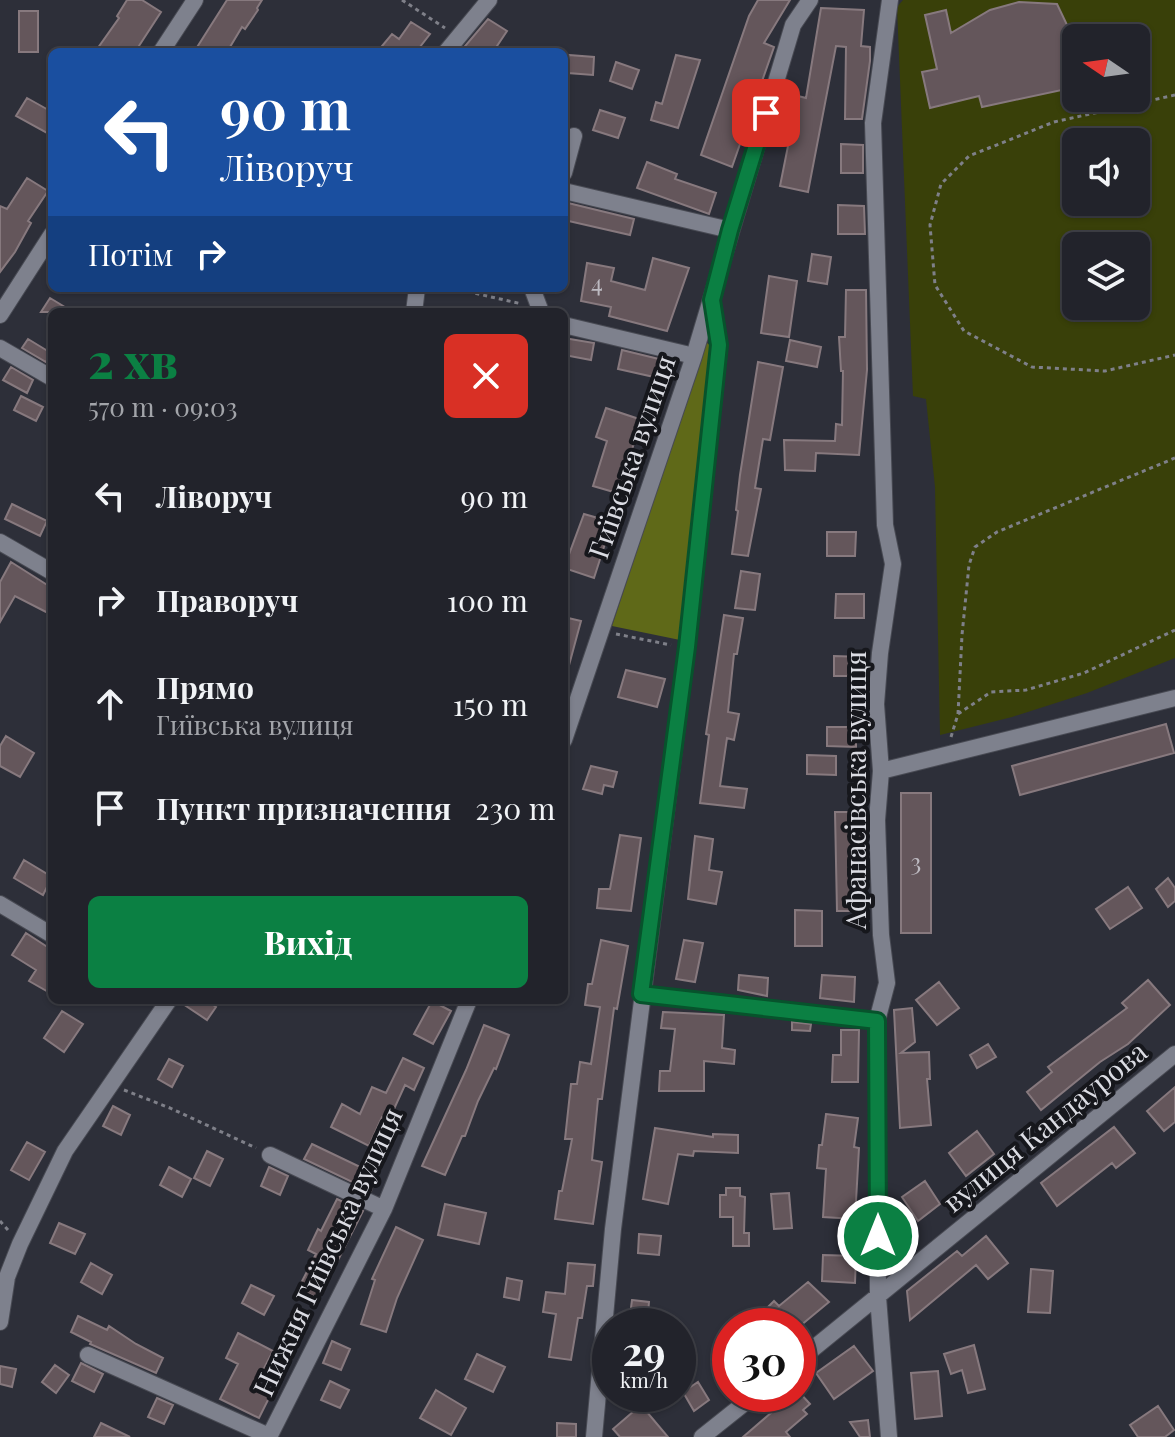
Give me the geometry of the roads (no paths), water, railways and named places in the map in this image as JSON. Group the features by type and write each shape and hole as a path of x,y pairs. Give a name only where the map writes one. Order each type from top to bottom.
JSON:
{"street":[{"path":"167,48 195,0"},
{"path":"449,48 489,0"},
{"name":"Гиївська вулиця","path":"568,728 712,300 730,230 793,25 810,0"},
{"name":"Афанасівська вулиця","path":"889,1437 878,1297 877,1021 887,983 881,935 877,834 881,771 876,704 893,564 885,525 873,123 890,0"},
{"path":"568,158 574,136"},
{"path":"568,192 730,230"},
{"path":"0,315 48,240"},
{"name":"Гиївська вулиця","path":"594,1437 613,1229 687,647 719,345 712,300"},
{"path":"568,326 694,356"},
{"path":"0,348 48,376"},
{"path":"0,542 48,570"},
{"path":"881,771 1175,698"},
{"path":"0,904 48,933"},
{"path":"641,994 877,1021"},
{"path":"0,1322 7,1277 65,1151 166,1004"},
{"name":"Нижня Гиївська вулиця","path":"269,1437 384,1209 467,1004"},
{"name":"вулиця Кандаурова","path":"816,1347 1175,1054"},
{"path":"270,1155 384,1209"},
{"path":"88,1355 269,1437"},
{"path":"702,1437 733,1412"}]}
